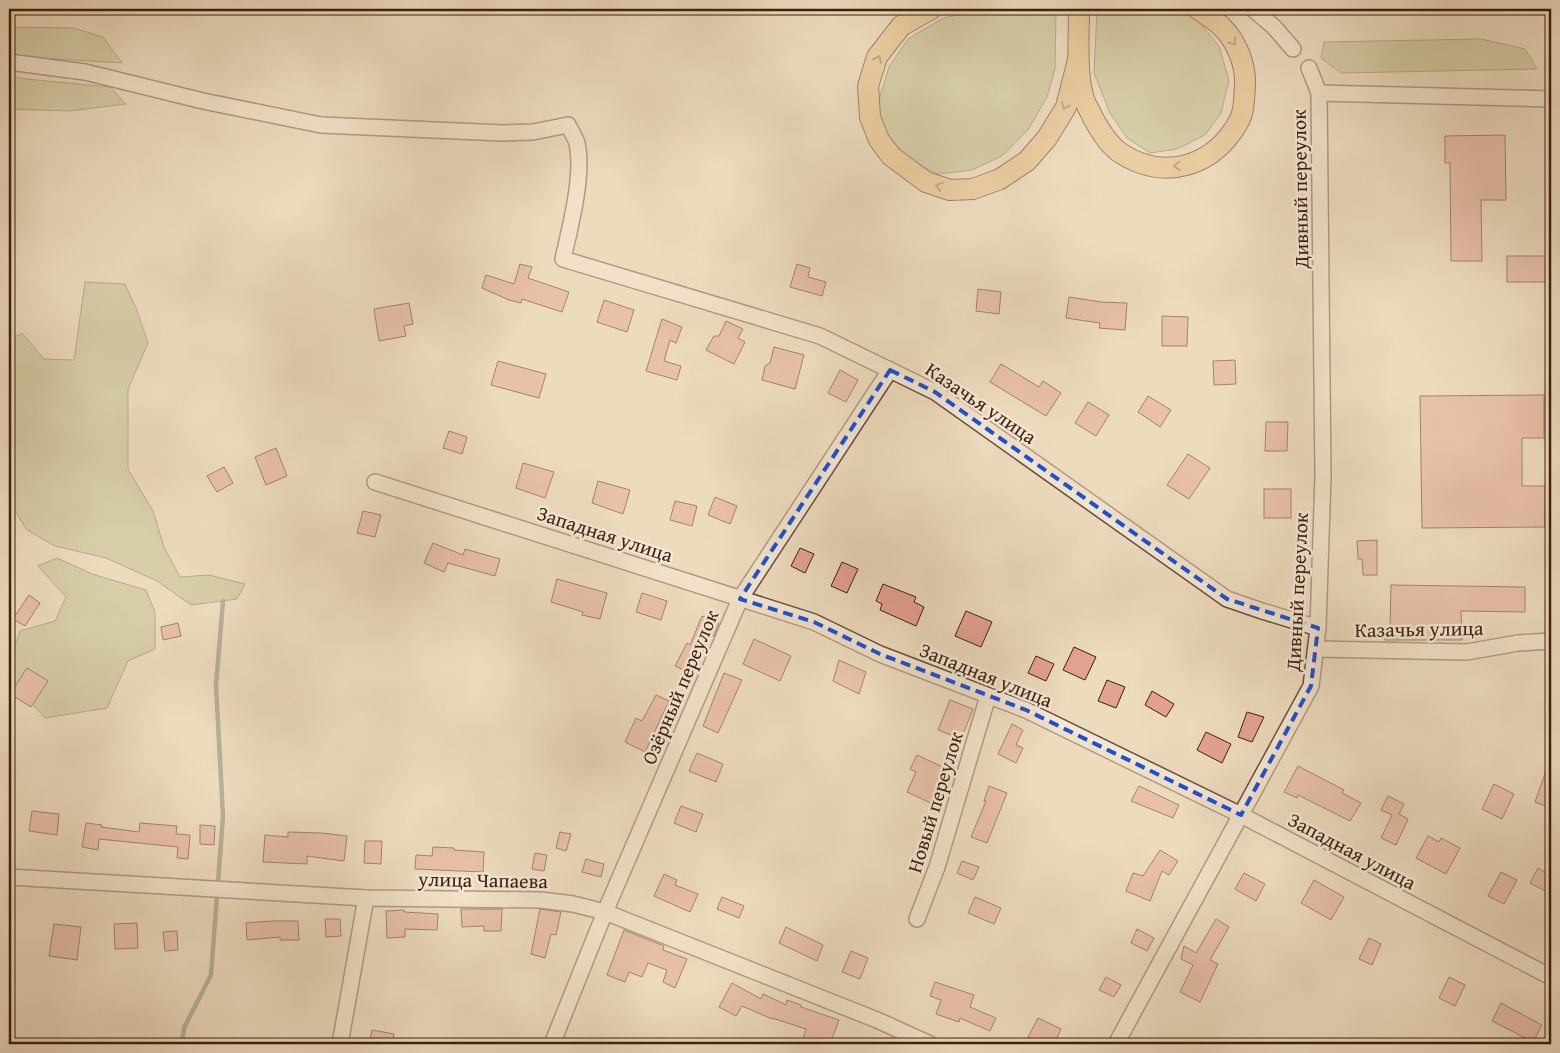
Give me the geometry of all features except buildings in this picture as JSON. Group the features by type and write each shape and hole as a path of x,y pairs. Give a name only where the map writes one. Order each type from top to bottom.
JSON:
{"main road":[{"path":"931,9 901,26 877,57 868,86 870,117 878,140 891,156 926,182 950,190 973,189 1000,179 1027,161 1047,138 1066,107 1078,60"},
{"path":"1079,9 1078,60 1084,99 1102,134 1118,151 1138,162 1161,167 1189,166 1210,156 1241,118 1245,73 1238,50 1223,28 1198,9"}],"street":[{"path":"1252,9 1274,27 1293,49"},
{"name":"Казачья улица","path":"9,62 85,72 203,101 321,125 502,133 532,132 568,126 576,143 578,176 564,260 820,336 890,370 935,392 1227,599 1318,628"},
{"path":"1308,68 1319,93 1551,99"},
{"name":"Дивный переулок","path":"1116,1044 1311,686 1317,649 1322,476 1319,93"},
{"name":"Озёрный переулок","path":"552,1044 605,912 740,599 890,370"},
{"name":"Западная улица","path":"375,482 814,622 880,654 1026,710 1241,815 1551,977"},
{"name":"Казачья улица","path":"1317,649 1468,652 1518,643 1551,641"},
{"name":"Новый переулок","path":"916,919 937,868 988,696"},
{"name":"улица Чапаева","path":"9,877 366,898 541,900 573,904 605,912 877,1020 930,1044"},
{"path":"340,1044 366,898"}],"highlighted area":[{"path":"890,370 935,392 1227,599 1318,628 1311,686 1241,815 1026,710 880,654 814,622 740,599"}],"green space":[{"path":"988,9 1056,11 1055,68 1047,97 1028,130 1002,156 972,170 938,174 907,159 883,128 878,103 889,67 908,39 943,18"},
{"path":"1097,9 1170,9 1195,17 1219,46 1229,80 1221,113 1205,135 1177,149 1150,153 1127,138 1110,113 1094,73"},
{"path":"9,27 74,28 103,37 122,63 9,56"},
{"path":"1481,39 1525,49 1537,69 1341,73 1321,58 1324,42"},
{"path":"9,76 110,87 126,104 70,111 9,109"},
{"path":"85,282 125,284 136,308 148,343 128,389 128,469 153,511 164,547 180,577 209,575 245,584 237,599 191,605 157,581 106,558 55,546 27,530 9,502 9,340 22,333 44,359 74,360"},
{"path":"57,558 92,574 146,590 155,612 155,649 128,661 107,708 45,718 30,702 13,689 11,658 20,631 55,621 66,597 38,566"}],"waterway":[{"path":"182,1044 184,1028 211,975 223,816 216,685 223,601"}]}
